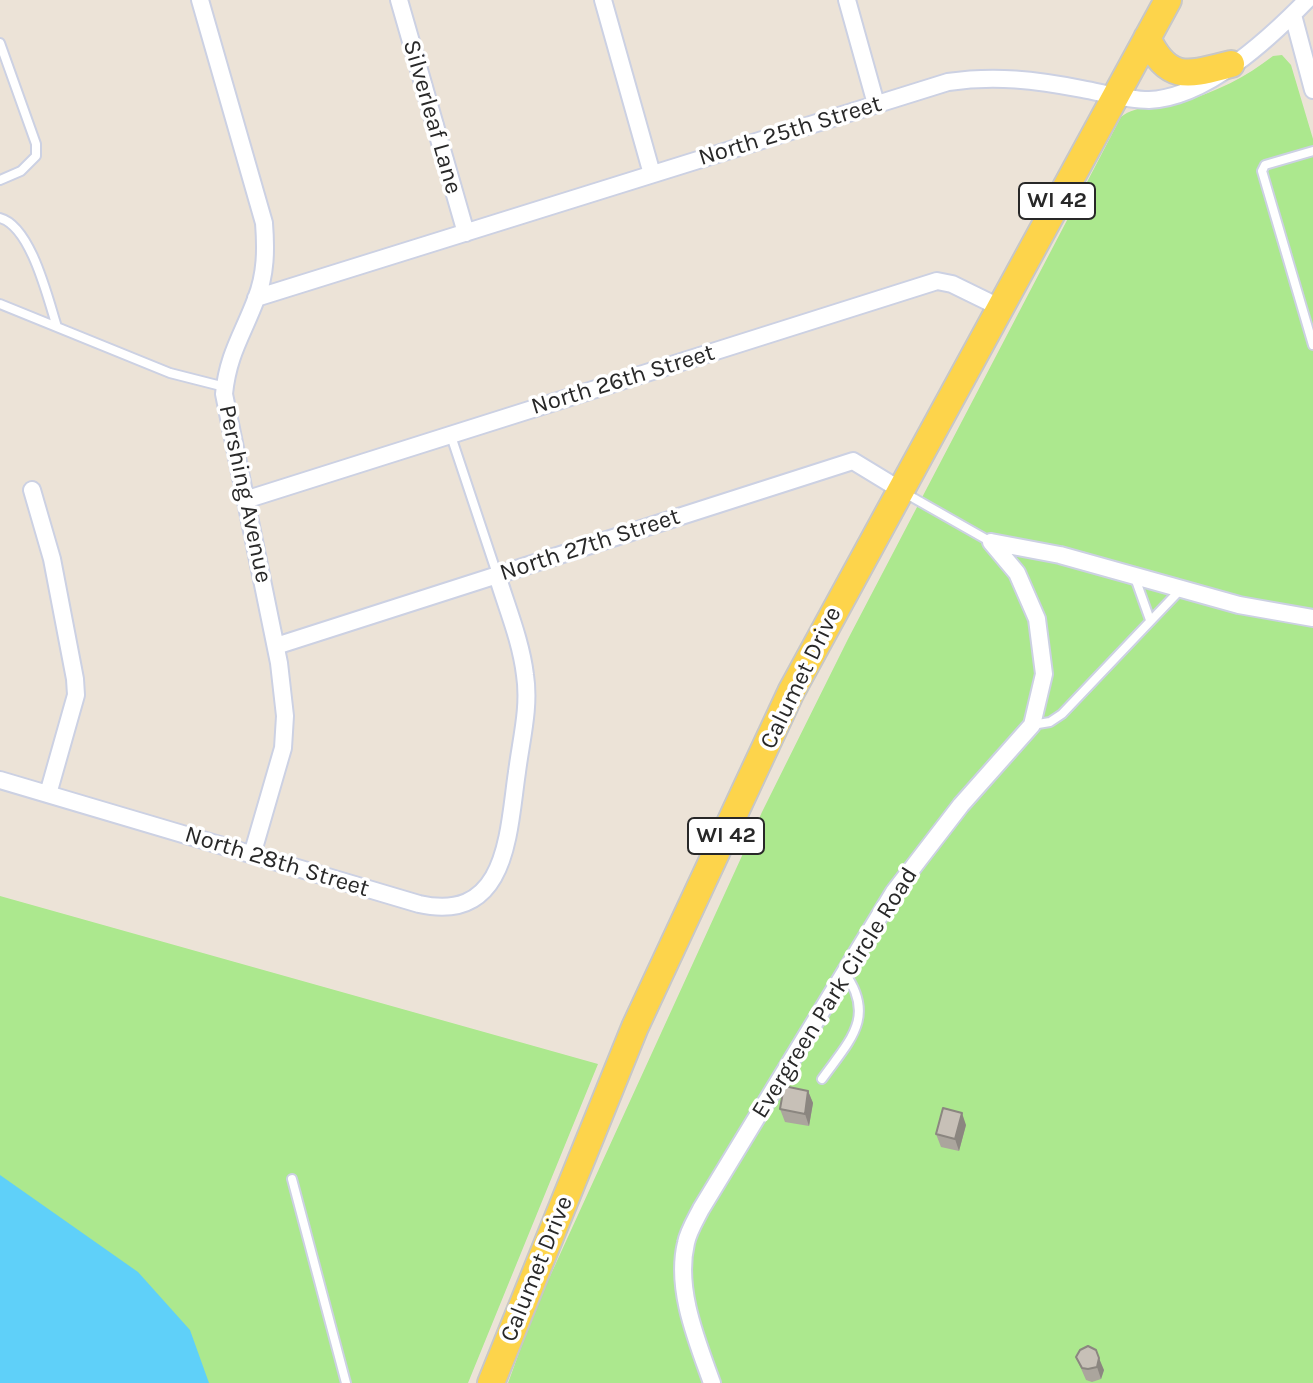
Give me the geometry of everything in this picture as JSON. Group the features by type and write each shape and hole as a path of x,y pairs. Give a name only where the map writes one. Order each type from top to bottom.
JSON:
{"main road":[{"name":"Calumet Drive","path":"491,1383 635,1027 791,692 1168,0"},
{"path":"1147,38 1160,62 1173,72 1194,72 1231,64"}],"street":[{"name":"Pershing Avenue","path":"200,0 264,223 264,267 256,298 231,352 225,387 226,416 276,646 286,730 252,855"},
{"name":"Silverleaf Lane","path":"399,0 466,233"},
{"path":"603,0 652,174"},
{"path":"847,0 876,104"},
{"name":"North 25th Street","path":"256,298 948,82 1002,77 1148,100 1172,97 1208,81 1293,15 1307,0"},
{"path":"1293,15 1313,90"},
{"name":"North 26th Street","path":"245,500 937,281 952,284 999,307"},
{"name":"North 27th Street","path":"276,646 853,461 899,489"},
{"path":"32,490 52,559 76,695 48,794"},
{"name":"Evergreen Park Circle Road","path":"991,542 1060,555 1239,605 1313,618"},
{"name":"Evergreen Park Circle Road","path":"712,1383 696,1337 685,1287 686,1243 701,1209 894,892 961,805 1032,725 1044,674 1037,619 1017,573 991,542"},
{"name":"North 28th Street","path":"0,780 430,907 459,904 472,898 497,874 505,855 526,706 522,656 497,575"}],"lane":[{"path":"0,43 36,144 36,156 21,171 0,180"},
{"path":"1313,151 1265,165 1262,171 1313,345"},
{"path":"0,218 8,220 22,236 57,327"},
{"path":"0,304 170,373 225,387"},
{"path":"450,434 497,575"},
{"name":"Evergreen Park Circle Road","path":"899,489 991,542"},
{"path":"1133,575 1150,620"},
{"path":"1032,725 1050,722 1062,714 1182,588"},
{"path":"822,1079 857,1029 861,1013 852,983 843,972"},
{"path":"292,1179 346,1383"}],"green space":[{"path":"1282,55 1291,65 1313,139 1313,1383 508,1383 535,1309 762,812 848,639 1121,117 1135,110 1207,94 1273,56"},
{"path":"0,896 598,1064 468,1383 0,1383"}],"water":[{"path":"0,1175 138,1272 190,1330 209,1383 0,1383"}],"building":[{"path":"784,1086 808,1091 805,1114 780,1109"},
{"path":"943,1108 962,1113 955,1139 936,1134"},
{"path":"1088,1346 1096,1350 1099,1358 1097,1367 1088,1369 1082,1368 1076,1357 1080,1350"}]}
